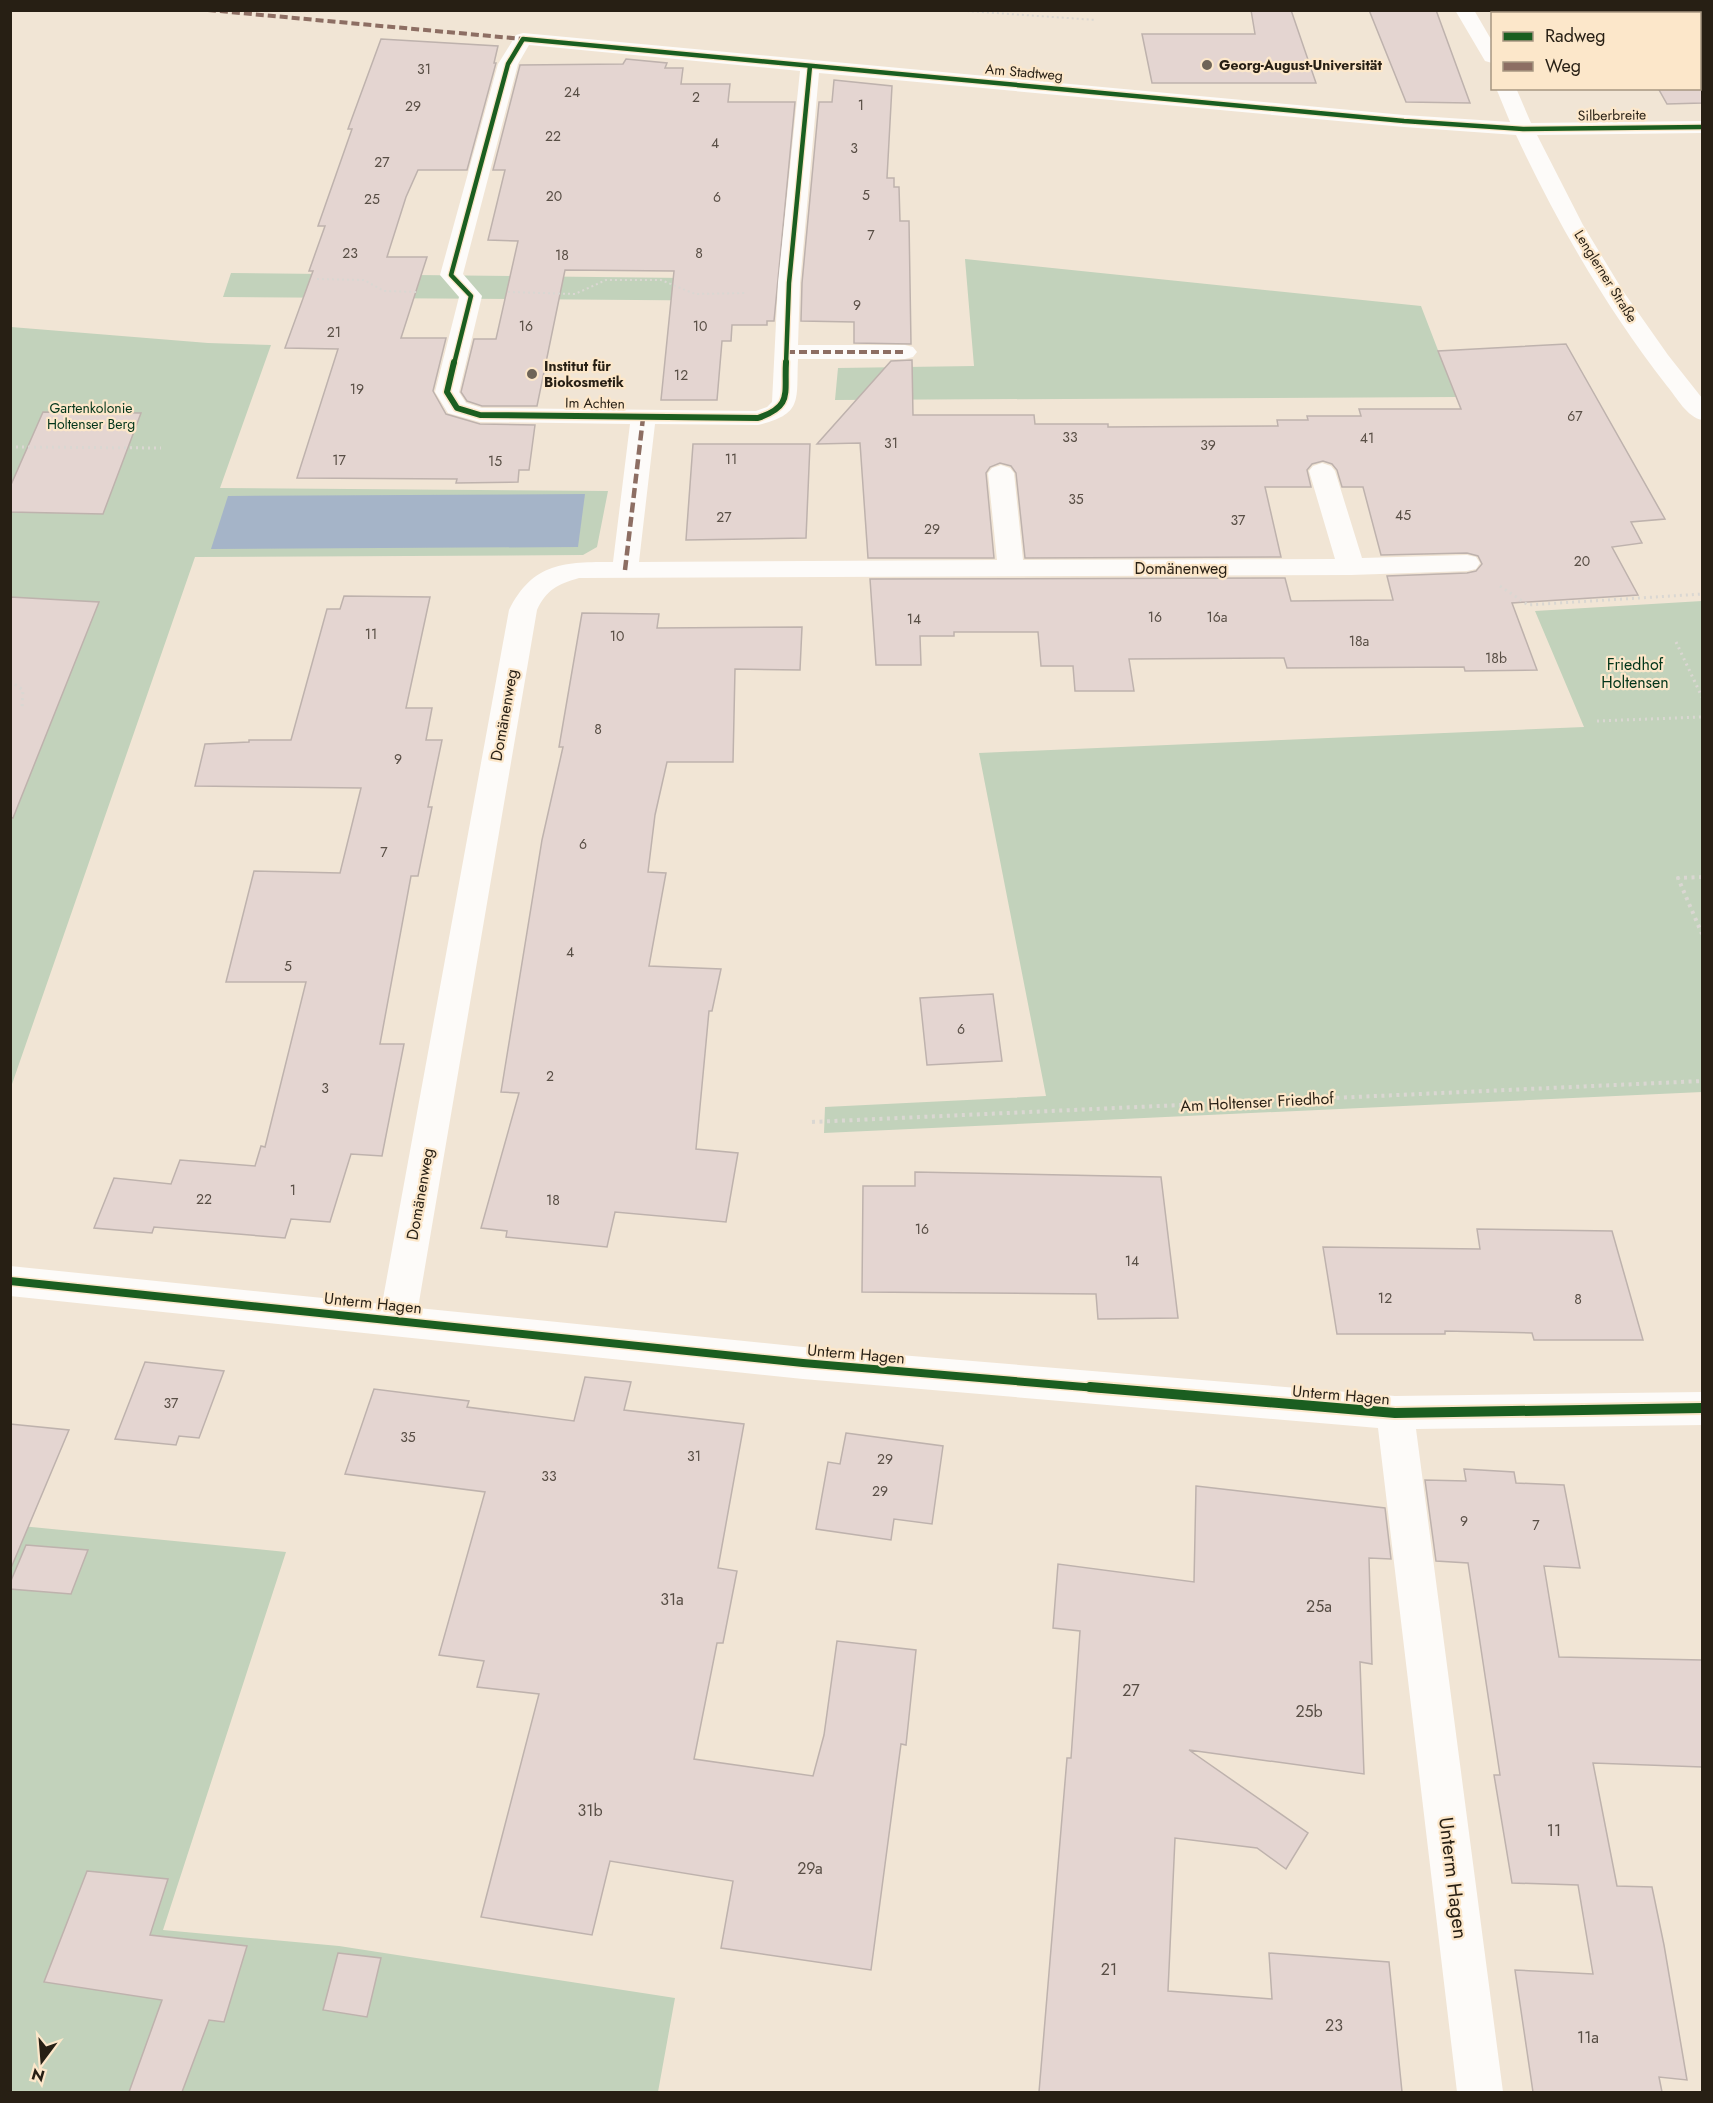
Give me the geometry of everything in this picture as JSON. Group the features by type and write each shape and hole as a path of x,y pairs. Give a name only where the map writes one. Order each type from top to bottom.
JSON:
{"street":[{"path":"1464,10 1491,55"},
{"name":"Am Stadtweg","path":"523,39 1404,121 1523,129"},
{"name":"Im Achten","path":"523,39 508,64 451,275 471,296 447,392 457,408 480,415 758,418 776,412 784,403 789,283 810,66"},
{"name":"Lenglerner Straße","path":"1507,90 1523,129 1596,266 1654,352 1702,413"},
{"name":"Silberbreite","path":"1523,129 1702,127"},
{"path":"787,352 905,352"},
{"name":"Im Achten","path":"625,570 643,418"},
{"path":"1322,471 1350,567"},
{"path":"1001,472 1011,568"},
{"name":"Domänenweg","path":"398,1319 522,610 530,594 544,579 578,570 1350,567 1467,564"},
{"name":"Unterm Hagen","path":"10,1281 398,1319 803,1363 1395,1413 1702,1408"},
{"name":"Unterm Hagen","path":"1395,1413 1480,2092"}],"path":[{"path":"952,10 989,15 1096,20"},
{"path":"317,279 364,280 384,291 449,292 478,282 492,292 575,294 606,280 661,280 695,294 739,294 789,283"},
{"path":"10,447 161,448"},
{"path":"1467,564 1528,605 1702,594"},
{"path":"1676,642 1702,697"},
{"path":"10,681 23,690 22,708"},
{"path":"1597,721 1702,717"},
{"path":"1702,877 1678,878 1702,934"}],"green space":[{"path":"965,259 1421,306 1456,397 835,400 838,368 974,366"},
{"path":"231,273 685,278 774,301 223,297"},
{"name":"Gartenkolonie Holtenser Berg","path":"11,327 208,343 271,345 220,488 608,491 597,547 583,555 195,557 11,1087"},
{"name":"Friedhof Holtensen","path":"1702,601 1702,1092 824,1133 825,1107 1046,1096 979,753 1584,727 1535,611"},
{"path":"11,1525 286,1552 163,1930 339,1946 675,1998 658,2092 11,2092"}],"water":[{"path":"585,494 578,547 211,549 228,496"}],"building":[{"path":"1251,10 1291,10 1316,83 1152,83 1142,34 1255,34"},
{"path":"1369,10 1436,10 1470,103 1406,102"},
{"path":"381,39 498,46 494,63 496,63 467,170 418,170 406,197 387,257 427,257 401,338 446,338 433,391 446,414 480,424 535,425 529,470 519,470 518,482 456,483 457,479 297,478 338,349 285,348 313,271 309,271 325,226 318,226 352,129 348,129"},
{"path":"1702,57 1702,103 1667,104 1659,90 1701,90"},
{"path":"626,59 667,63 665,68 683,68 681,84 730,84 728,102 795,102 774,321 767,321 767,325 732,325 731,341 722,341 717,400 661,400 674,271 565,270 537,406 482,406 467,401 461,392 474,339 496,339 518,241 488,240 505,170 493,170 520,65 623,64"},
{"path":"834,80 892,86 887,178 894,178 894,187 899,187 900,221 909,221 911,344 854,343 854,322 801,321 802,283 819,102 832,102"},
{"path":"1566,344 1665,519 1631,522 1642,543 1612,547 1638,595 1512,603 1537,670 1465,671 1464,667 1287,668 1284,658 1129,659 1134,691 1075,691 1073,666 1041,666 1038,632 954,632 954,636 920,636 921,665 876,665 870,579 1285,578 1291,601 1393,600 1387,576 1467,573 1476,571 1482,564 1478,556 1467,553 1381,555 1363,487 1342,487 1337,470 1332,464 1323,461 1312,464 1307,470 1311,487 1265,487 1281,557 1025,558 1016,473 1011,466 1000,463 990,467 986,473 994,558 868,558 860,443 817,444 891,361 912,360 913,415 1034,415 1035,424 1108,424 1108,427 1278,426 1277,420 1308,420 1307,416 1361,416 1359,409 1461,409 1438,351"},
{"path":"43,412 141,413 103,514 10,512 10,487"},
{"path":"693,444 810,444 806,538 686,540"},
{"path":"344,596 430,597 406,708 432,708 426,740 442,740 428,807 432,807 418,876 411,876 380,1044 404,1044 382,1156 351,1154 330,1222 291,1219 285,1238 154,1227 152,1233 94,1228 114,1178 171,1184 180,1160 255,1166 261,1146 265,1147 306,982 226,982 254,871 340,873 361,788 195,786 205,744 249,742 249,740 291,740 327,609 340,609"},
{"path":"10,597 99,602 13,818 10,817"},
{"path":"582,613 659,614 657,628 802,627 800,670 735,669 733,762 667,762 655,815 648,872 666,873 649,966 721,969 712,1011 709,1011 696,1149 738,1153 726,1222 615,1212 607,1247 506,1237 507,1231 481,1228 519,1093 501,1092 542,840 563,747 559,747"},
{"path":"993,994 1002,1061 927,1065 920,998"},
{"path":"915,1172 1161,1177 1178,1318 1098,1319 1096,1294 862,1292 863,1186 915,1186"},
{"path":"1477,1229 1612,1231 1643,1340 1534,1340 1532,1333 1445,1331 1445,1334 1337,1334 1323,1247 1480,1249"},
{"path":"145,1362 224,1371 199,1438 179,1436 176,1445 115,1439"},
{"path":"585,1377 631,1382 624,1410 744,1424 718,1568 737,1571 723,1643 717,1643 694,1759 813,1776 824,1735 837,1641 916,1650 906,1745 901,1744 871,1970 721,1948 733,1881 610,1861 592,1935 481,1917 539,1694 477,1687 484,1661 439,1655 485,1492 345,1474 374,1389 469,1401 467,1407 574,1421"},
{"path":"10,1424 69,1430 11,1568 10,1568"},
{"path":"846,1433 943,1446 932,1524 894,1519 891,1540 816,1529 828,1462 840,1464"},
{"path":"1464,1469 1514,1472 1516,1483 1564,1485 1580,1568 1544,1566 1559,1657 1702,1660 1702,1767 1593,1763 1617,1886 1652,1887 1687,2080 1659,2077 1662,2092 1533,2092 1515,1970 1593,1974 1578,1885 1512,1883 1494,1775 1500,1775 1468,1563 1436,1561 1425,1480 1466,1481"},
{"path":"1196,1486 1385,1508 1391,1559 1369,1558 1372,1664 1360,1662 1364,1774 1189,1750 1308,1833 1286,1869 1257,1848 1175,1838 1168,1991 1272,1999 1269,1953 1389,1962 1402,2092 1039,2092 1067,1758 1071,1758 1080,1631 1053,1628 1058,1564 1194,1582"},
{"path":"26,1545 88,1550 71,1594 10,1589 10,1583"},
{"path":"87,1871 168,1879 150,1935 247,1946 224,2022 209,2020 182,2092 129,2092 162,2000 44,1982"},
{"path":"338,1953 381,1958 367,2017 323,2010"}],"marked path":[{"path":"208,10 523,39 520,42"},
{"path":"787,352 905,352"},
{"path":"625,570 643,418"}],"cycle path":[{"path":"810,66 789,283 784,403 776,412 758,418 480,415 457,408 447,392 471,296 451,275 508,64 523,39 1404,121 1523,129 1702,127"},
{"path":"10,1281 803,1363 1395,1413 1702,1408"}],"place":[{"name":"Georg-August-Universität","path":"1207,65"},
{"name":"Institut für Biokosmetik","path":"532,374"}]}
